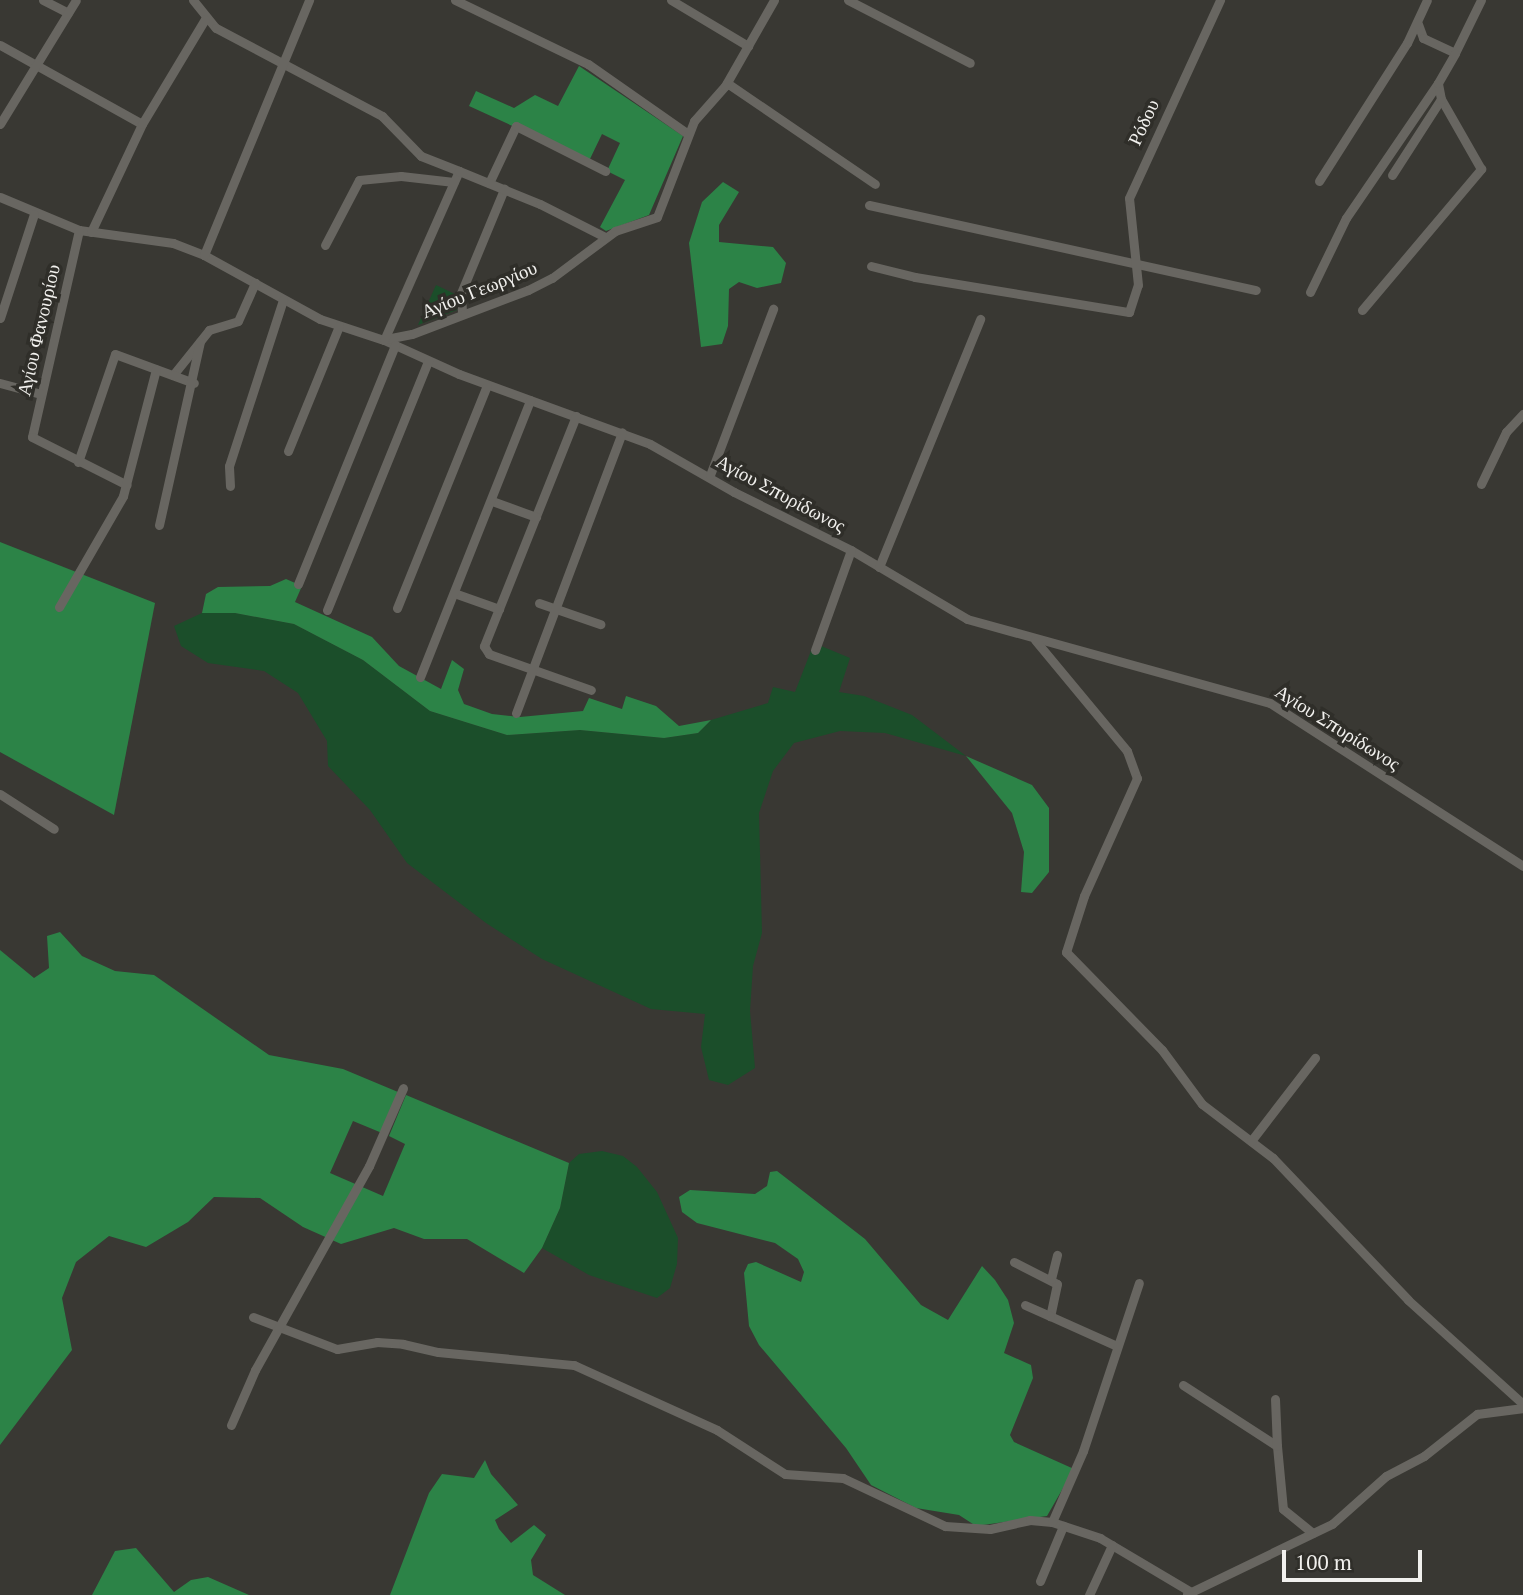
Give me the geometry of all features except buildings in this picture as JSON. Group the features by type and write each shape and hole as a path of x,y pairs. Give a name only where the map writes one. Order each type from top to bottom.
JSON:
{"street":[{"path":"43,0 68,13"},
{"path":"0,124 76,0"},
{"path":"192,0 205,19 283,66 382,116 421,156 504,189 605,237"},
{"path":"204,255 309,0"},
{"path":"456,0 588,64 688,134"},
{"path":"671,0 748,46"},
{"name":"Αγίου Γεωργίου","path":"384,340 412,334 552,278 605,237 657,217 688,134 727,83 774,0"},
{"path":"848,0 970,63"},
{"name":"Ρόδου","path":"871,265 915,277 1129,312 1134,303 1137,267 1129,198 1220,0"},
{"path":"1319,181 1418,23 1427,0"},
{"path":"1310,292 1346,218 1438,83 1481,0"},
{"path":"91,232 142,124 205,19"},
{"path":"1418,23 1423,38 1455,53"},
{"path":"0,45 142,124"},
{"path":"727,83 875,184"},
{"path":"1362,310 1481,169 1441,99 1438,83"},
{"path":"1392,175 1441,99"},
{"path":"489,183 516,126 605,171"},
{"path":"384,340 459,171"},
{"path":"325,245 359,180 401,177 454,182"},
{"path":"462,312 461,293 504,189"},
{"name":"Αγίου Σπυρίδωνος","path":"0,197 34,214 79,230 173,243 204,255 283,300 339,326 384,340 487,385 622,432 850,550 967,620 1270,703 1523,866"},
{"path":"869,205 1137,267 1256,290"},
{"path":"0,318 34,214"},
{"name":"Αγίου Φανουρίου","path":"78,462 32,438 79,230"},
{"path":"173,375 209,330 238,321 255,283"},
{"path":"230,486 229,466 283,300"},
{"path":"709,475 774,309"},
{"path":"879,567 980,319"},
{"path":"288,451 339,326"},
{"path":"405,350 412,334"},
{"path":"159,525 194,383 200,342"},
{"path":"298,584 396,345"},
{"path":"127,485 78,462 115,354 194,383"},
{"path":"327,610 428,361"},
{"path":"59,607 92,555 127,485 156,369"},
{"path":"0,383 41,394"},
{"path":"397,608 487,385"},
{"path":"420,677 530,400"},
{"path":"1481,484 1506,432 1523,414"},
{"path":"576,416 485,650 591,690"},
{"path":"516,713 622,432"},
{"path":"492,501 536,517"},
{"path":"815,650 850,550"},
{"path":"454,593 499,609"},
{"path":"539,603 600,624"},
{"path":"1035,640 1127,751 1137,778 1084,896 1066,952 1162,1050 1202,1104 1289,1174 1408,1300 1523,1406"},
{"path":"0,794 54,829"},
{"path":"1251,1141 1315,1058"},
{"path":"231,1425 278,1329 369,1166 403,1088"},
{"path":"1051,1279 1057,1255"},
{"path":"1014,1262 1051,1279 1058,1289 1050,1316"},
{"path":"1052,1522 1077,1468 1139,1283"},
{"path":"1025,1305 1117,1346"},
{"path":"253,1317 278,1329 337,1349 377,1342 403,1344 438,1352 564,1362 709,1426 773,1469 843,1478 945,1526 990,1529 1030,1520 1052,1522 1112,1545 1188,1594 1332,1524 1386,1476 1424,1456 1477,1414 1523,1406"},
{"path":"1183,1385 1277,1446"},
{"path":"1275,1399 1283,1509 1313,1533"},
{"path":"1040,1581 1063,1527"},
{"path":"1089,1595 1112,1545"}],"green space":[{"path":"579,66 683,136 649,215 606,231 600,227 625,180 607,171 620,143 602,134 589,161 469,106 476,91 514,108 535,95 558,106"},
{"path":"723,182 739,192 719,225 719,242 773,247 786,263 781,283 757,288 739,282 729,289 728,326 722,344 701,347 689,243 702,202"},
{"path":"436,285 457,295 457,310 418,325"},
{"path":"0,542 155,603 114,815 0,752"},
{"path":"286,579 302,586 295,602 372,637 399,666 441,689 452,660 464,669 458,690 464,704 492,714 520,717 583,711 589,698 622,709 626,696 656,706 679,726 711,720 698,733 664,738 580,730 507,735 430,711 363,660 294,624 235,613 202,613 206,594 218,587 270,586"},
{"path":"202,613 235,613 294,624 363,660 430,711 507,735 580,730 664,738 698,733 711,720 768,703 773,687 795,692 814,643 850,658 839,692 864,696 912,715 966,756 885,733 840,731 794,743 773,771 759,813 762,933 753,966 750,1011 755,1068 728,1085 709,1080 701,1047 705,1014 651,1009 542,959 486,923 407,863 370,810 328,766 327,741 298,693 264,671 208,663 181,646 174,626"},
{"path":"966,756 1032,785 1049,808 1049,872 1032,893 1021,892 1024,852 1012,813"},
{"path":"60,932 82,956 115,971 154,975 269,1055 343,1069 398,1092 382,1133 353,1121 330,1173 383,1196 405,1144 389,1136 406,1095 569,1163 560,1208 542,1248 524,1273 467,1239 424,1239 394,1228 341,1244 303,1227 260,1198 214,1197 188,1222 146,1247 109,1236 76,1262 62,1298 72,1350 0,1445 0,950 34,978 49,968 47,936"},
{"path":"602,1151 623,1156 637,1167 657,1192 678,1238 677,1264 670,1288 657,1298 589,1275 542,1248 560,1208 569,1163 579,1154"},
{"path":"777,1171 865,1239 921,1305 948,1320 982,1266 995,1280 1008,1300 1014,1323 1004,1353 1031,1365 1033,1378 1010,1435 1014,1442 1074,1469 1047,1516 976,1526 959,1515 916,1508 871,1485 846,1448 759,1345 749,1326 744,1273 748,1264 756,1262 801,1282 804,1272 798,1259 775,1243 697,1223 682,1212 679,1197 690,1190 755,1194 767,1186 770,1172"},
{"path":"485,1460 491,1474 518,1505 495,1520 499,1529 511,1543 534,1525 546,1535 531,1560 533,1575 565,1595 390,1595 429,1493 442,1474 474,1478"},
{"path":"136,1548 174,1592 191,1580 208,1577 249,1595 92,1595 115,1551"}]}
